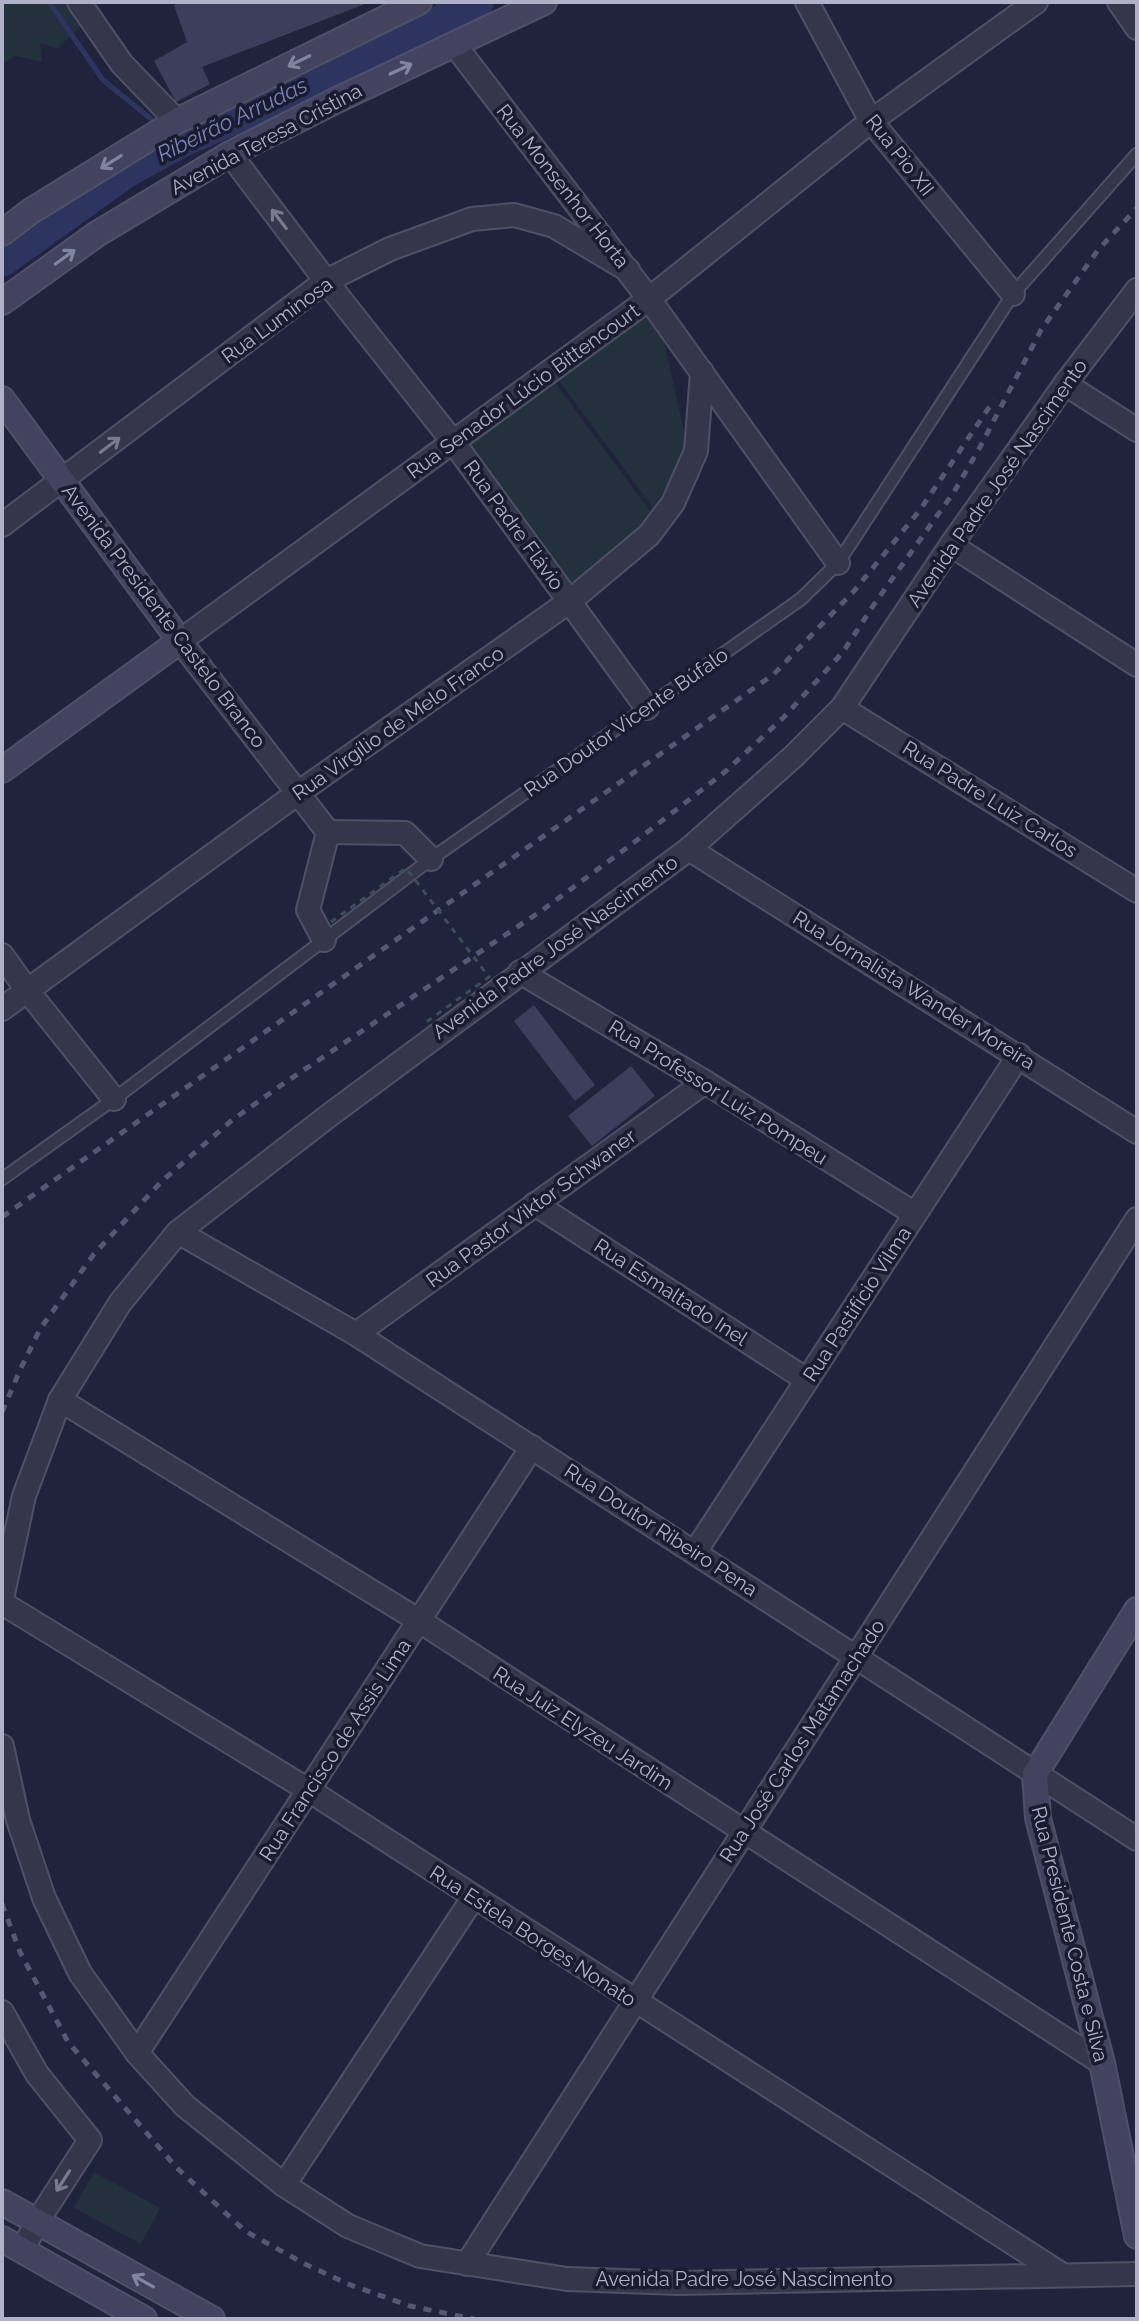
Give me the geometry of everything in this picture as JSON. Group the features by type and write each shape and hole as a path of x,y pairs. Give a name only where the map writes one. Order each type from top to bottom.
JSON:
{"main road":[{"path":"2,233 31,211 177,121 419,2"},
{"name":"Avenida Teresa Cristina","path":"2,302 97,234 230,154 544,2"},
{"name":"Avenida Presidente Castelo Branco","path":"2,399 180,641"},
{"name":"Rua Senador Lúcio Bittencourt","path":"2,770 180,641"},
{"path":"1035,1774 1137,1610"},
{"name":"Rua Presidente Costa e Silva","path":"1035,1774 1038,1818 1102,2063 1137,2236"},
{"path":"2,2202 212,2319"},
{"path":"12,2245 144,2319"}],"street":[{"path":"79,2 122,64 177,121"},
{"name":"Rua Pio XII","path":"807,2 871,121 1013,294"},
{"name":"Rua Senador Lúcio Bittencourt","path":"180,641 649,299 871,121 1036,2"},
{"path":"1119,2 1137,28"},
{"name":"Rua Monsenhor Horta","path":"454,44 628,270 838,563"},
{"name":"Rua Padre Flávio","path":"230,154 454,443 647,708"},
{"name":"Rua Luminosa","path":"2,525 326,281 390,249 472,219 514,215 554,226 628,270"},
{"name":"Avenida Padre José Nascimento","path":"2,1601 24,1496 60,1400 120,1303 178,1232 520,972 689,849 794,756 842,708 951,545 1065,384 1137,290"},
{"name":"Rua Virgílio de Melo Franco","path":"2,1009 298,793 570,601 649,535 673,503 696,451 702,372"},
{"path":"1065,384 1137,430"},
{"path":"951,545 1137,665"},
{"name":"Avenida Presidente Castelo Branco","path":"180,641 328,832"},
{"name":"Rua Padre Luiz Carlos","path":"842,708 1137,891"},
{"path":"327,931 308,910 328,832 405,833 431,859"},
{"name":"Rua Jornalista Wander Moreira","path":"689,849 1137,1132"},
{"path":"2,955 114,1099"},
{"name":"Rua Professor Luiz Pompeu","path":"520,972 705,1082 915,1214"},
{"name":"Rua Pastifício Vilma","path":"695,1552 1019,1055"},
{"name":"Rua Pastor Viktor Schwaner","path":"356,1334 705,1082"},
{"name":"Rua Esmaltado Inel","path":"535,1204 807,1380"},
{"name":"Rua José Carlos Matamachado","path":"467,2264 1137,1219"},
{"name":"Rua Doutor Ribeiro Pena","path":"178,1232 356,1334 1137,1839"},
{"name":"Rua Juiz Elyzeu Jardim","path":"60,1400 418,1620 1102,2063"},
{"name":"Rua Francisco de Assis Lima","path":"137,2053 532,1447"},
{"name":"Rua Estela Borges Nonato","path":"2,1601 310,1791 1061,2274"},
{"name":"Avenida Padre José Nascimento","path":"2,1746 18,1820 44,1898 80,1973 137,2053 185,2106 284,2185 348,2226 420,2256 567,2279 679,2283 1137,2274"},
{"path":"284,2185 473,1898"},
{"path":"2,2012 37,2074 90,2140 37,2222 12,2245"}],"lane":[{"name":"Rua Doutor Vicente Búfalo","path":"2,1179 114,1099 327,931 801,599 838,563 1013,294 1137,154"}],"path":[{"path":"327,931 406,868 489,977 422,1025"}],"shaded area":[{"path":"2,2 64,2 80,26 57,49 40,43 42,62 15,56 2,65"},
{"path":"646,308 660,323 688,450 653,508 557,378"},
{"path":"554,381 652,514 646,527 570,592 466,446"},
{"path":"94,2172 160,2208 141,2244 74,2208"}],"building":[{"path":"182,2 370,2 202,67 210,84 176,102 154,61 187,42 174,5"},
{"path":"534,1005 595,1085 575,1101 514,1021"},
{"path":"631,1066 655,1096 592,1146 568,1116"}],"waterway":[{"path":"49,2 103,80 151,119"},
{"name":"Ribeirão Arrudas","path":"2,261 126,172 181,142 338,72 478,2"},
{"path":"173,133 181,142"}],"railway":[{"path":"2,1412 40,1329 94,1254 162,1181 231,1121 541,911 632,844 726,771 784,717 843,652 954,492 1041,330 1098,250 1137,208"},
{"path":"2,1217 774,674 854,591 920,510 994,400"},
{"path":"2,1904 20,1952 68,2042 177,2168 245,2231 348,2284 410,2306 474,2319"}]}
